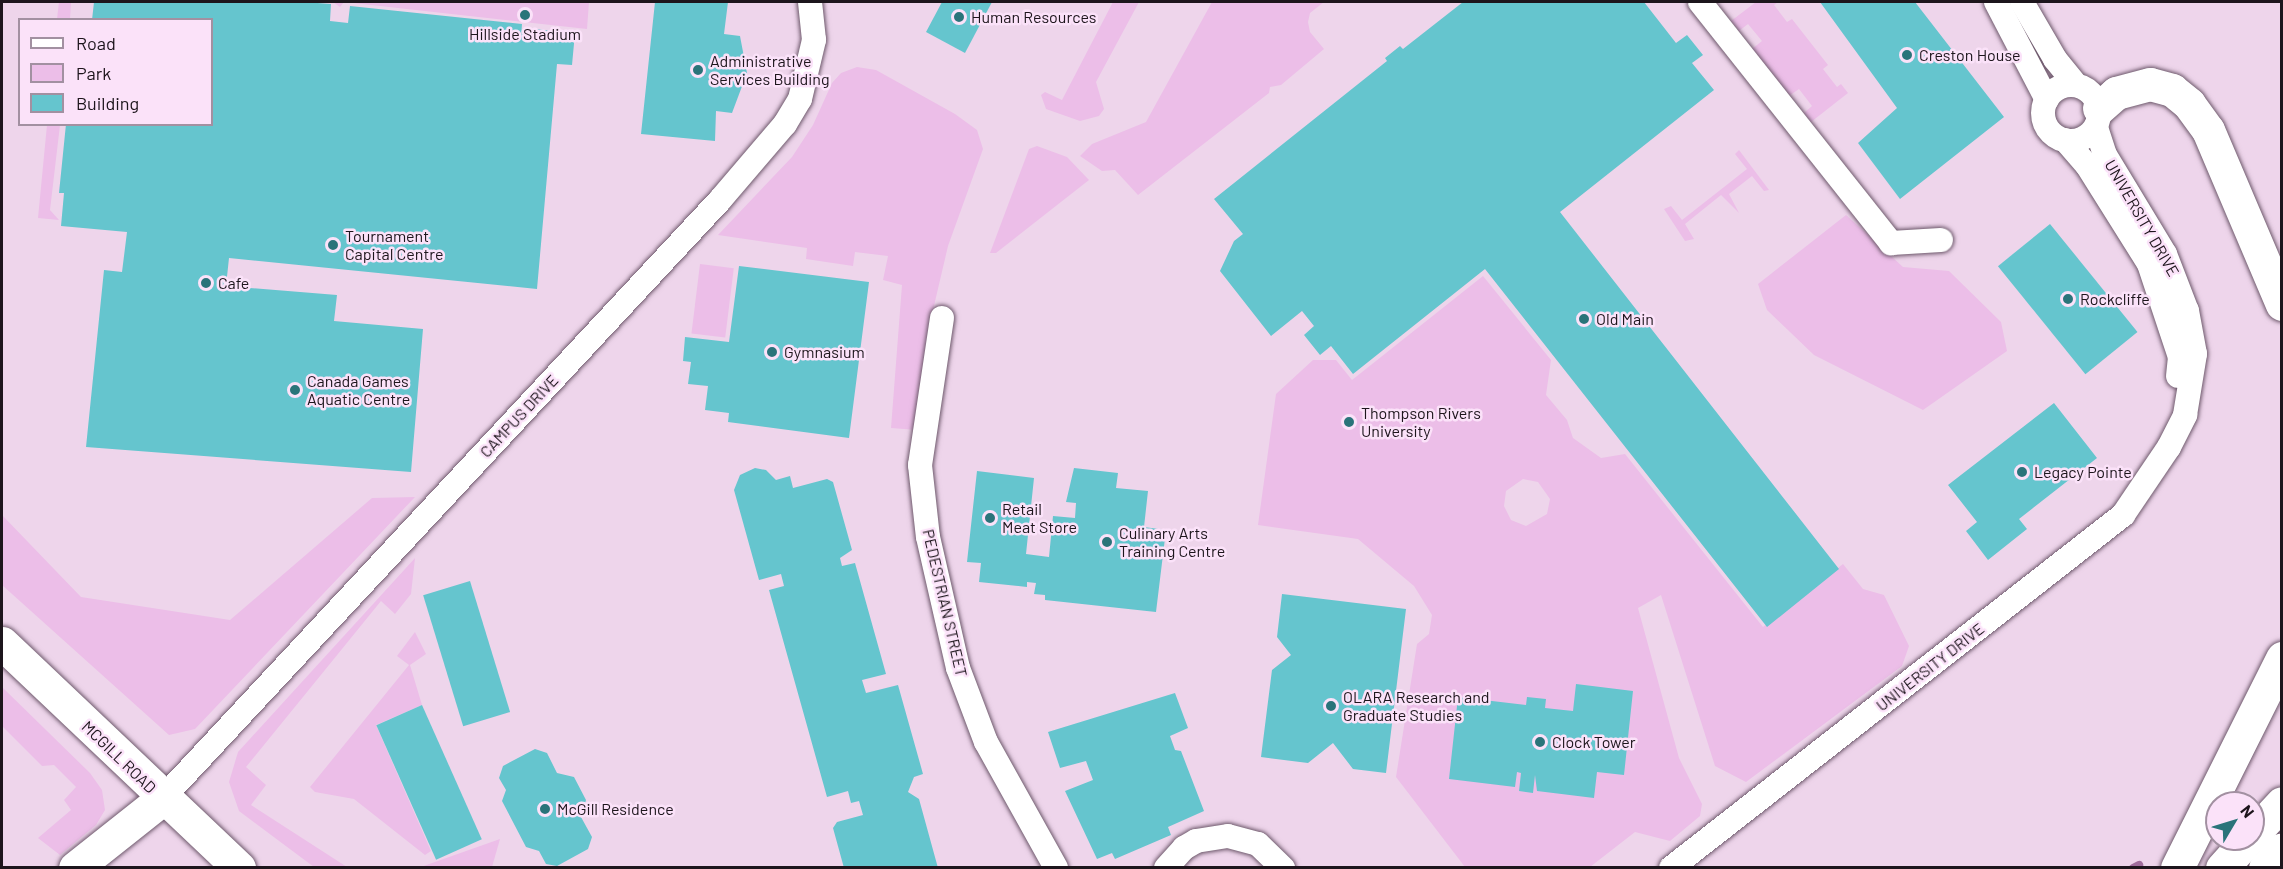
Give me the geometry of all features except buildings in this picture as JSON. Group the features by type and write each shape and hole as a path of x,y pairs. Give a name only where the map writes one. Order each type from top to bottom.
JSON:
{"main road":[{"path":"2097,118 2115,93 2150,84 2172,90 2188,104 2208,130 2282,304"},
{"name":"MCGILL ROAD","path":"2,643 162,799 239,867"},
{"path":"2177,867 2282,658"},
{"path":"75,867 162,799"},
{"path":"2265,821 2282,803"},
{"path":"2265,867 2282,849"},
{"path":"2222,867 2237,851"}],"street":[{"name":"CAMPUS DRIVE","path":"162,799 720,200 785,124 800,99 814,40 810,2"},
{"path":"1700,2 1891,243 1941,240"},
{"path":"1996,2 2047,100 2046,124 2065,140 2084,139 2097,118 2092,93 2076,85 2055,59 2022,2"},
{"path":"2047,100 2059,88 2076,85"},
{"name":"UNIVERSITY DRIVE","path":"1671,867 2115,521 2148,483 2169,447 2185,415 2195,354 2187,311 2174,273 2105,154 2097,118"},
{"name":"UNIVERSITY DRIVE","path":"2065,140 2087,165 2150,264 2161,291 2180,357 2169,447"},
{"name":"PEDESTRIAN STREET","path":"942,318 920,465 928,537 958,668 986,742 1056,867"},
{"path":"1166,867 1184,848 1217,836 1244,839 1276,860"}],"green space":[{"path":"59,2 71,2 70,18 57,18"},
{"path":"333,2 344,2 340,7"},
{"name":"Hillside Stadium","path":"344,2 589,2 587,29"},
{"path":"1113,2 1139,2 1096,82 1104,109 1099,116 1080,121 1046,109 1041,95 1045,92 1062,100"},
{"path":"1212,2 1324,2 1310,13 1308,22 1310,32 1324,49 1281,85 1270,87 1269,93 1138,195 1115,170 1102,171 1080,156 1092,144 1146,122"},
{"path":"1756,2 1778,2 1774,5 1787,22 1792,19 1828,65 1823,69 1837,87 1841,84 1848,93 1811,122 1804,113 1812,106 1799,89 1789,96 1752,49 1762,41 1748,24 1739,31 1731,21"},
{"path":"857,67 876,70 955,114 977,130 983,149 948,246 926,340 917,430 891,428 902,285 883,280 888,256 855,252 853,266 806,259 807,248 718,235 792,157 813,125 832,83 841,73"},
{"path":"47,126 60,126 50,210 59,220 38,218"},
{"path":"1037,146 1067,157 1089,180 996,253 990,253 1029,149"},
{"path":"1739,150 1769,190 1764,191 1752,176 1729,194 1739,213 1721,195 1685,224 1694,239 1685,241 1664,209 1671,206 1682,220 1747,169 1735,154"},
{"path":"1846,215 1903,267 1949,271 2001,322 2007,351 1923,410 1814,355 1767,310 1758,284"},
{"path":"700,264 734,268 725,338 691,333"},
{"path":"1483,276 1551,360 1546,395 1567,420 1573,438 1601,458 1625,454 1763,627 1843,564 1863,589 1884,595 1909,646 1902,666 1746,782 1715,766 1661,595 1638,608 1679,758 1702,804 1700,816 1670,841 1635,832 1590,867 1465,867 1396,777 1417,644 1429,634 1432,615 1414,586 1358,539 1258,525 1276,394 1313,360 1336,360 1352,380","holes":["1523,479 1538,482 1550,499 1547,514 1526,526 1511,520 1504,506 1506,491"]},
{"path":"415,497 195,729 169,735 2,585 2,515 81,597 230,620 372,498"},
{"path":"415,558 411,594 395,614 381,601 246,767 266,785 251,805 347,867 314,867 239,811 229,782 238,752"},
{"path":"415,632 426,654 410,665 422,705 376,725 431,851 425,855 354,799 315,792 310,787 409,665 397,656"},
{"path":"2,687 90,773 102,790 105,810 96,825 60,855 38,838 71,810 64,800 76,787 54,765 42,766 2,726"},
{"path":"500,839 492,867 418,868"}],"waterway":[{"path":"2133,868 2139,865"}],"place":[{"name":"Hillside Stadium","path":"525,15"},
{"name":"Human Resources","path":"959,17"},
{"name":"Creston House","path":"1907,55"},
{"name":"Administrative Services Building","path":"698,70"},
{"name":"Tournament Capital Centre","path":"333,245"},
{"name":"Cafe","path":"206,283"},
{"name":"Rockcliffe","path":"2068,299"},
{"name":"Old Main","path":"1584,319"},
{"name":"Gymnasium","path":"772,352"},
{"name":"Canada Games Aquatic Centre","path":"295,390"},
{"name":"Thompson Rivers University","path":"1349,422"},
{"name":"Legacy Pointe","path":"2022,472"},
{"name":"Retail Meat Store","path":"990,518"},
{"name":"Culinary Arts Training Centre","path":"1107,542"},
{"name":"OLARA Research and Graduate Studies","path":"1331,706"},
{"name":"Clock Tower","path":"1540,742"},
{"name":"McGill Residence","path":"545,809"}]}
